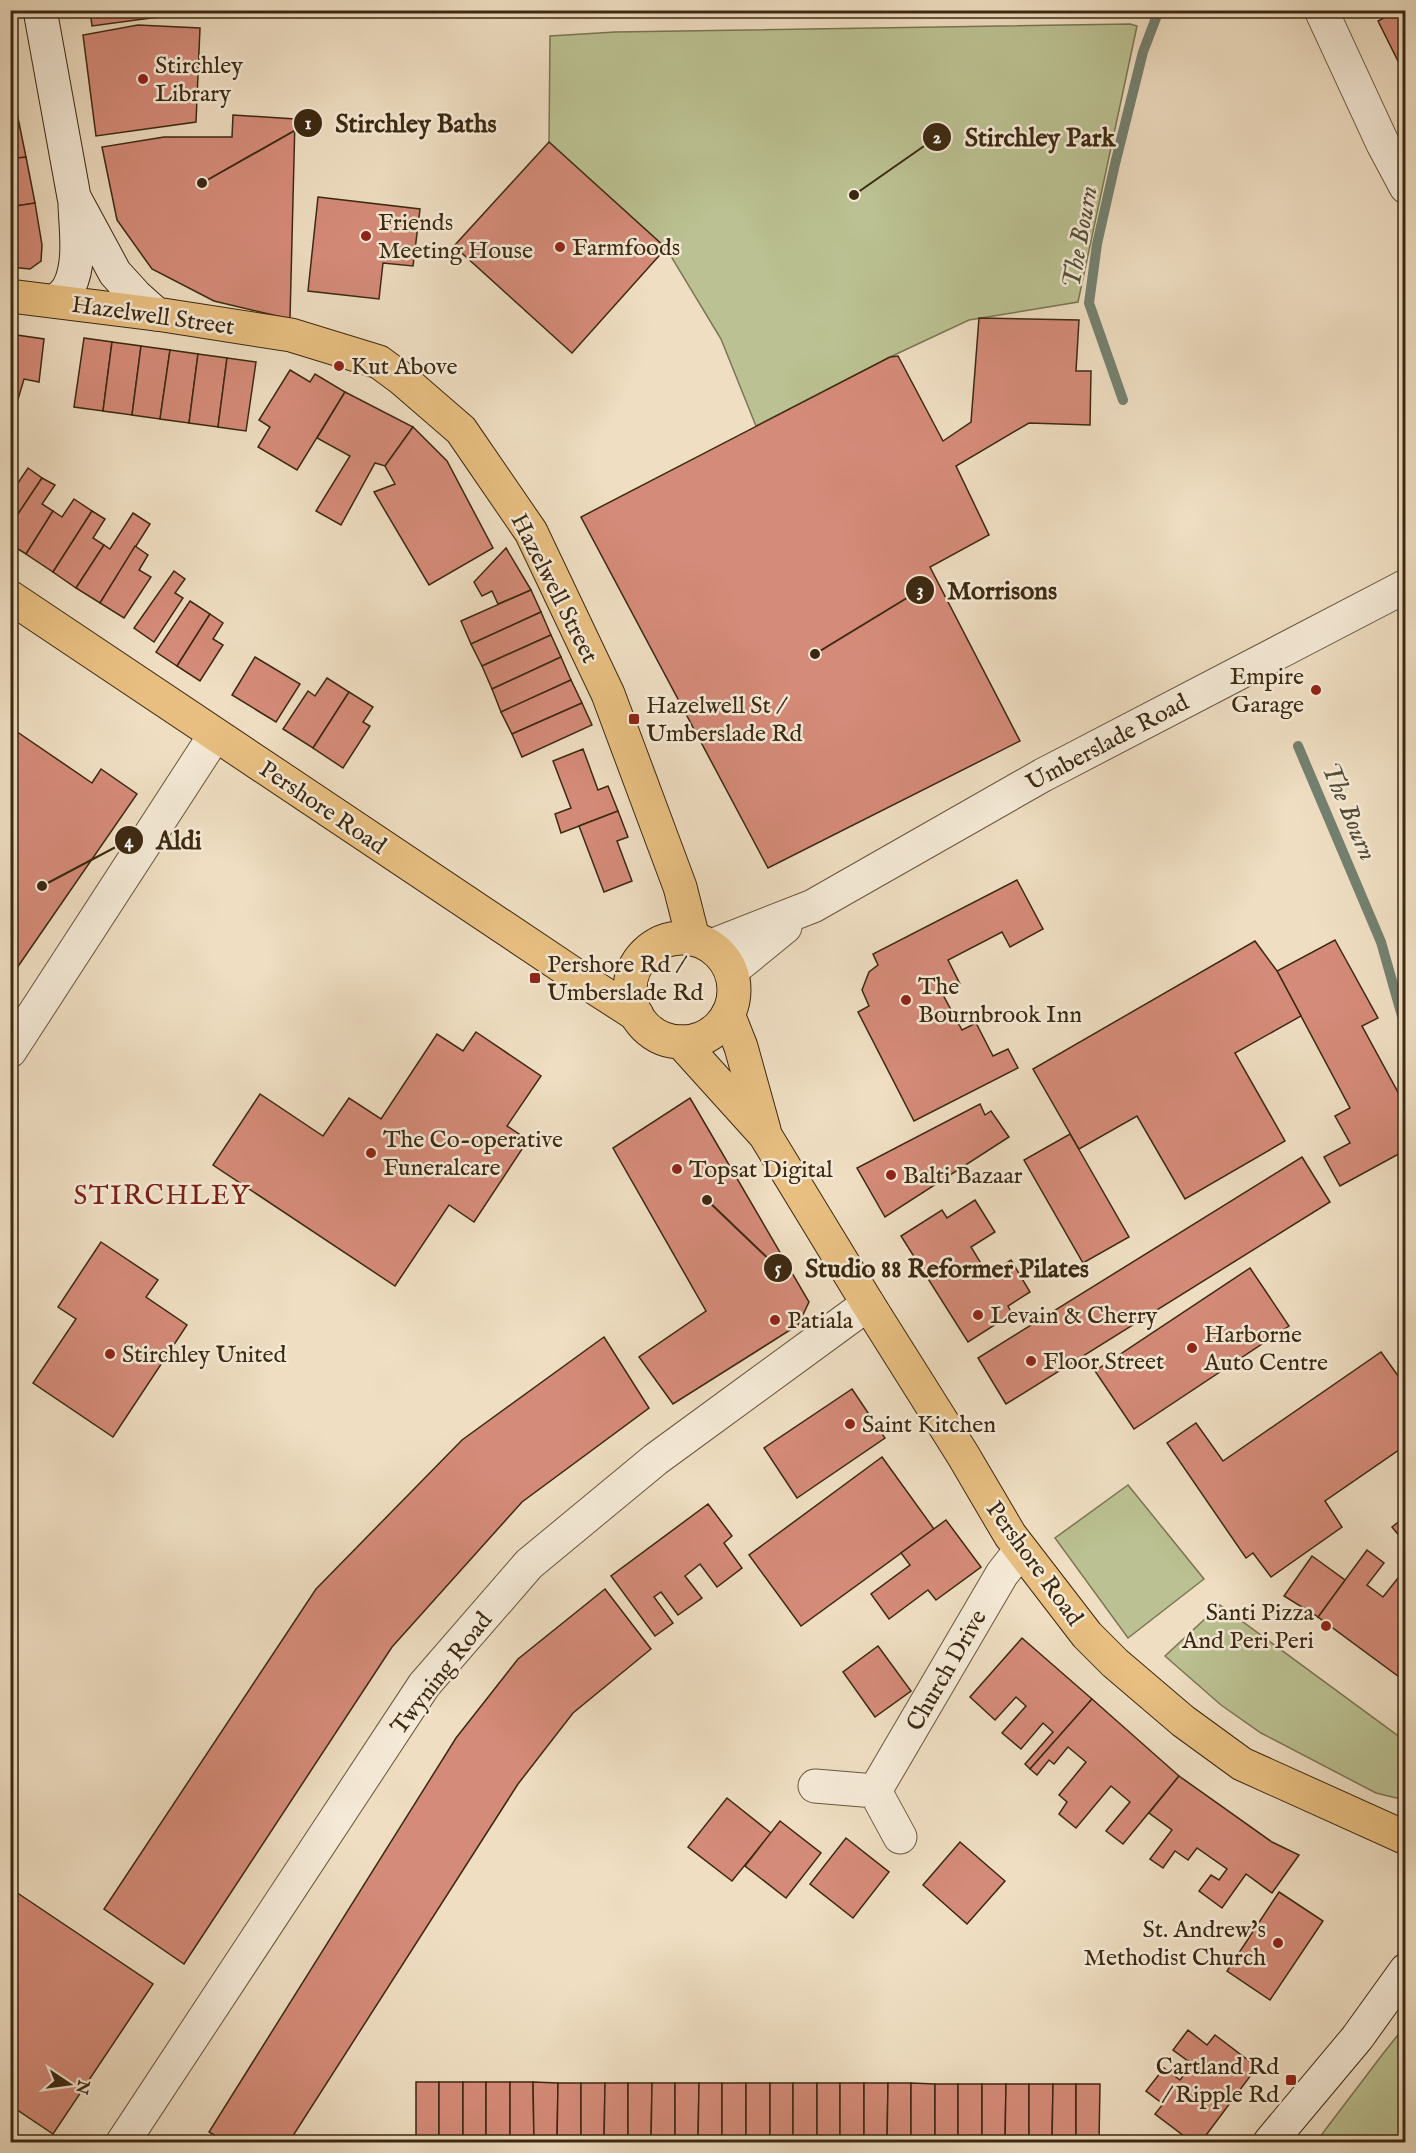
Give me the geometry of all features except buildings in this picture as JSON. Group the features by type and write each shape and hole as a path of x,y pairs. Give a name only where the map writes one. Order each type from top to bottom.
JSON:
{"main road":[{"name":"Hazelwell Street","path":"10,296 156,314 291,335 379,362 460,430 531,532 608,694 680,887 712,952"},
{"name":"Pershore Road","path":"10,597 637,1015"},
{"path":"680,938 712,952 734,990 728,1014 712,1032 699,1039 681,1042 656,1035 637,1015 631,997 631,980 637,964 650,948 658,943 680,938"},
{"name":"Pershore Road","path":"728,1014 741,1047 765,1135"},
{"name":"Pershore Road","path":"681,1042 765,1135 1020,1551 1087,1635 1115,1663 1183,1721 1242,1764 1406,1838"}],"street":[{"path":"40,10 74,197 77,243 73,275 68,289 56,302"},
{"path":"1321,10 1394,139 1406,187"},
{"path":"74,197 115,273 156,314"},
{"name":"Umberslade Road","path":"712,952 813,906 1043,775 1406,586"},
{"path":"10,1051 215,735"},
{"name":"Twyning Road","path":"123,2142 424,1685 529,1564 656,1459 868,1304"},
{"name":"Church Drive","path":"875,1791 1002,1574 1020,1551"},
{"path":"815,1786 875,1791 900,1837"},
{"path":"1270,2142 1357,2038 1406,1970"}],"green space":[{"path":"1130,24 1137,26 1078,302 969,320 890,357 756,426 721,339 666,248 549,142 550,36 615,32"},
{"path":"1128,1485 1204,1579 1128,1638 1055,1538"},
{"path":"1220,1605 1405,1741 1405,1800 1376,1793 1261,1733 1221,1705 1165,1656"},
{"path":"1405,2026 1405,2142 1316,2142 1382,2055"}],"waterway":[{"name":"The Bourn","path":"1123,400 1089,303 1097,244 1115,164 1143,52 1159,10"},
{"name":"The Bourn","path":"1298,746 1381,942 1406,1030"}],"place":[{"name":"Stirchley Library","path":"143,79"},
{"name":"Stirchley Baths","path":"202,183"},
{"name":"Stirchley Park","path":"854,195"},
{"name":"Friends Meeting House","path":"366,236"},
{"name":"Farmfoods","path":"560,247"},
{"name":"Kut Above","path":"339,366"},
{"name":"Morrisons","path":"815,654"},
{"name":"Empire Garage","path":"1316,690"},
{"name":"Hazelwell St / Umberslade Rd","path":"634,719"},
{"name":"Aldi","path":"42,886"},
{"name":"Pershore Rd / Umberslade Rd","path":"535,978"},
{"name":"The Bournbrook Inn","path":"906,1000"},
{"name":"The Co-operative Funeralcare","path":"371,1153"},
{"name":"Topsat Digital","path":"677,1169"},
{"name":"Balti Bazaar","path":"891,1175"},
{"name":"Studio 88 Reformer Pilates","path":"707,1200"},
{"name":"Levain & Cherry","path":"978,1315"},
{"name":"Patiala","path":"775,1320"},
{"name":"Harborne Auto Centre","path":"1192,1348"},
{"name":"Stirchley United","path":"110,1354"},
{"name":"Floor Street","path":"1031,1361"},
{"name":"Saint Kitchen","path":"850,1424"},
{"name":"Santi Pizza And Peri Peri","path":"1326,1626"},
{"name":"St. Andrew's Methodist Church","path":"1278,1943"},
{"name":"Cartland Rd / Ripple Rd","path":"1291,2080"}],"district":[{"name":"STIRCHLEY","path":"162,1195"}]}
